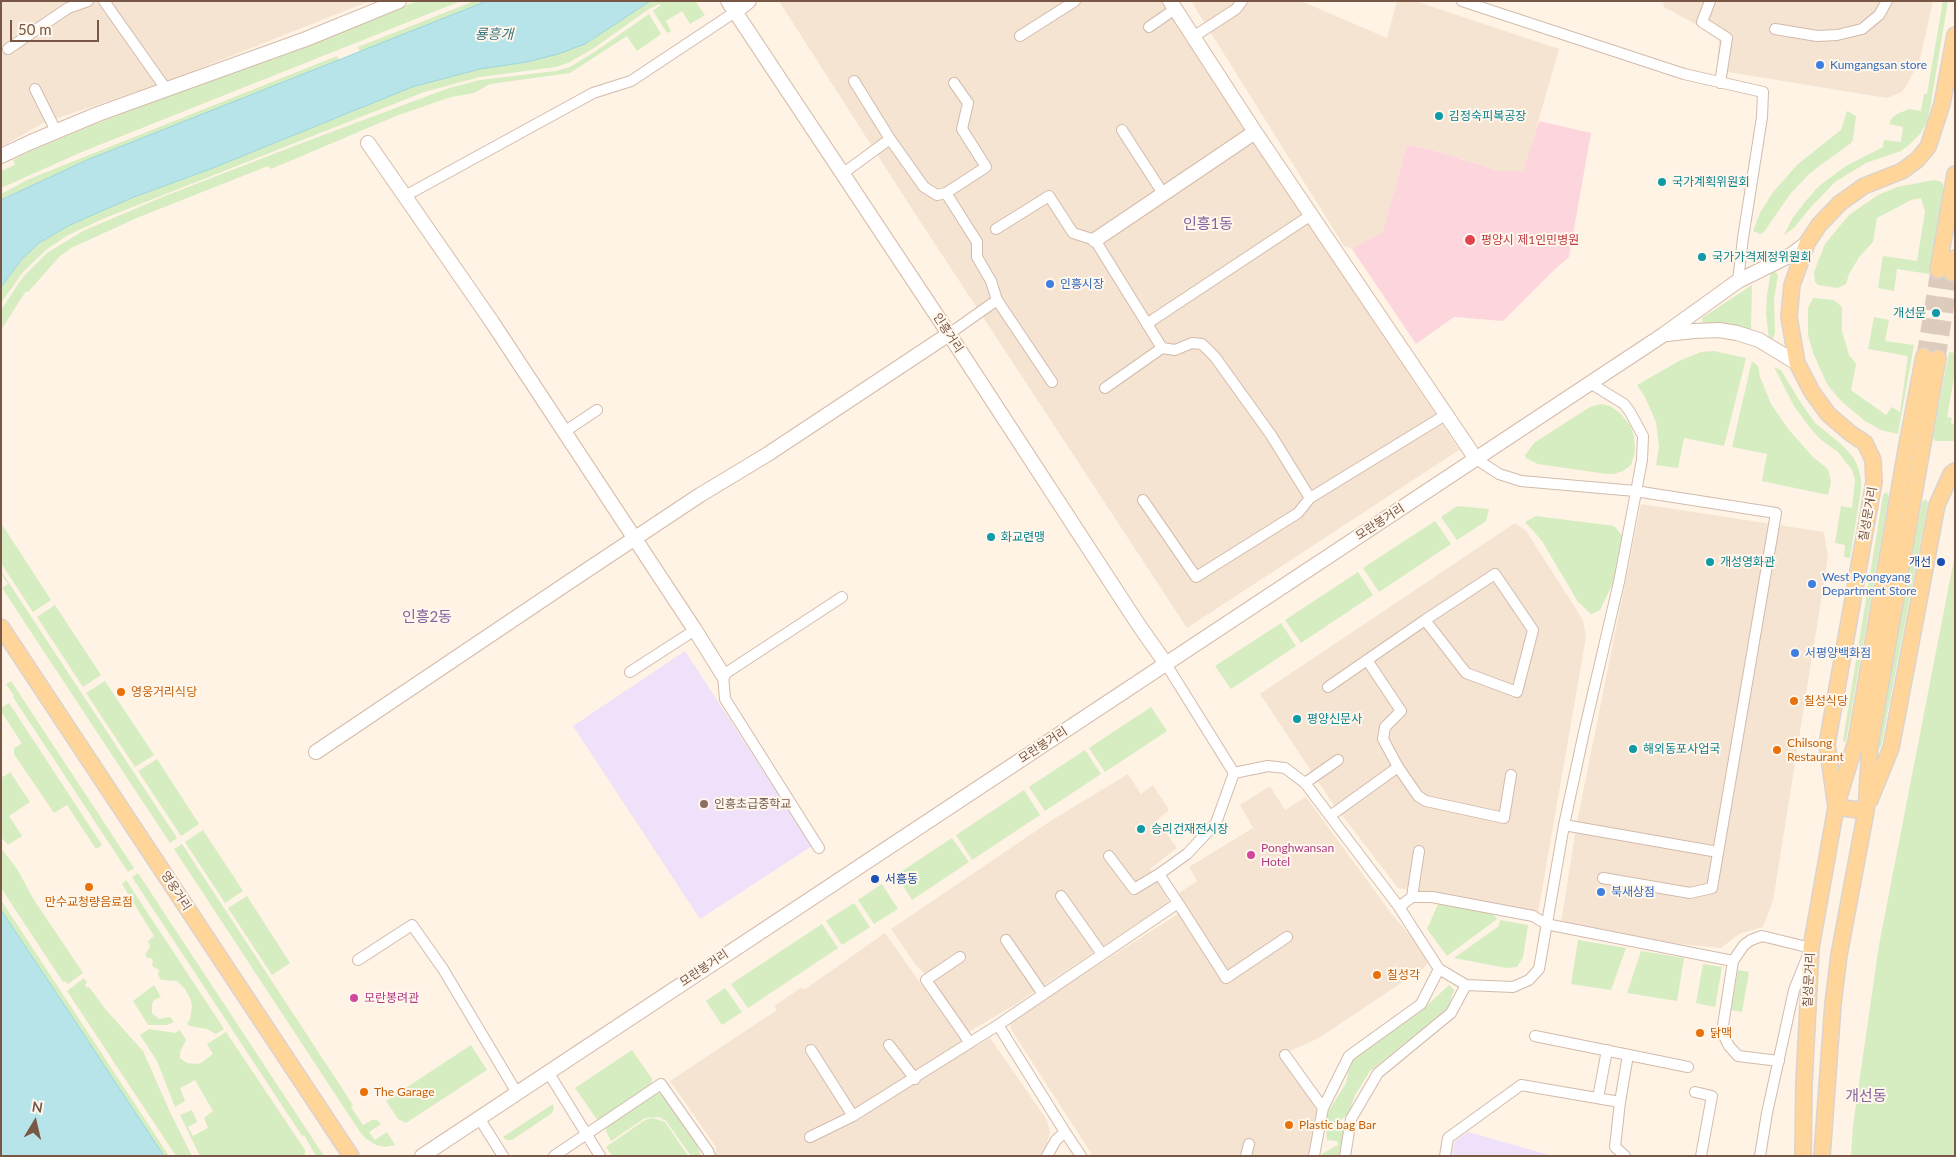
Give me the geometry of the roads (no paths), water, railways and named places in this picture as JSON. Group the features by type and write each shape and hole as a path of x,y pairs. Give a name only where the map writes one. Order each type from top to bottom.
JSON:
{"main road":[{"name":"칠성문거리","path":"1836,807 1827,744 1874,482 1873,460 1865,443 1850,434 1828,414 1812,392 1798,363 1789,317 1792,285 1807,243 1819,225 1840,203 1864,186 1902,171 1917,160 1928,147 1942,104 1955,35"},
{"path":"1948,267 1955,174"},
{"name":"칠성문거리","path":"1803,1156 1804,1083 1811,948 1836,807 1856,741 1904,459 1931,357 1870,744 1866,811 1838,955 1822,1156"},
{"name":"칠성문거리","path":"1866,811 1892,748 1938,505 1951,474 1955,471"},
{"name":"영웅거리","path":"1,627 351,1156"},
{"path":"1836,807 1866,811"}],"street":[{"path":"8,49 68,8 88,1"},
{"path":"104,1 166,90"},
{"path":"1,156 56,131 306,39 399,1"},
{"path":"404,196 593,93 631,80 732,6 749,1"},
{"path":"1020,36 1075,1"},
{"path":"1193,37 1236,8 1242,1"},
{"path":"1462,1 1684,74 1763,92 1762,117 1738,281"},
{"path":"1710,1 1702,22 1728,38 1720,83"},
{"path":"1775,29 1817,36 1837,35 1862,29 1880,15 1887,1"},
{"path":"1149,27 1173,5 1255,132 1476,459 1498,474 1521,481 1636,491 1776,513 1712,888 1690,893 1603,878"},
{"name":"인흥거리","path":"732,6 1166,664"},
{"path":"854,82 890,139 924,187 937,194 946,193 986,168 962,129 968,103 954,84"},
{"path":"35,89 56,131"},
{"path":"1122,130 1164,195"},
{"path":"1095,240 1255,132"},
{"path":"842,174 890,139"},
{"path":"368,143 492,322 696,630 723,675 725,699 819,848"},
{"path":"946,193 977,242 977,257 991,281 997,300 1052,382"},
{"path":"996,228 1049,196 1073,233 1095,240 1162,348"},
{"path":"1148,323 1311,215"},
{"name":"모란봉거리","path":"422,1156 1664,335 1738,281 1791,255 1807,243"},
{"path":"316,752 634,539 768,454 949,334 997,300"},
{"path":"1664,335 1719,330 1759,340 1798,363"},
{"path":"1105,388 1162,348 1175,350 1192,343 1202,344 1216,357 1271,435 1310,498"},
{"path":"1234,773 1268,766 1285,768 1305,783 1400,907 1439,969 1466,985 1513,987 1529,980 1539,969 1564,825 1619,582 1642,460 1643,436 1624,404 1590,383"},
{"path":"564,432 598,410"},
{"path":"1143,500 1196,577 1298,513 1310,498 1447,414"},
{"path":"1328,687 1425,620 1495,574 1533,630 1517,692 1466,672 1425,620"},
{"path":"723,675 842,596"},
{"path":"630,672 696,630"},
{"path":"1367,660 1401,711 1385,727 1383,740 1398,767 1418,796 1426,801 1504,818 1511,775"},
{"path":"1166,664 1234,773"},
{"path":"1305,783 1338,760"},
{"path":"1330,816 1398,767"},
{"path":"1109,856 1134,889 1159,874 1187,854 1216,823 1234,773"},
{"path":"1564,825 1718,852"},
{"path":"1412,897 1419,851"},
{"path":"1159,874 1226,978 1287,937"},
{"path":"1061,896 1102,954"},
{"path":"1400,907 1412,897 1432,897 1534,916 1546,924 1733,961"},
{"path":"810,1137 853,1116 915,1079 998,1025 1178,902"},
{"path":"358,960 412,925 443,969 517,1094"},
{"path":"1760,1156 1767,1113 1779,1061 1794,990 1811,948 1762,936 1744,945 1733,961 1722,1032 1729,1046 1738,1056 1779,1061"},
{"path":"1006,940 1043,994"},
{"path":"960,957 926,980 970,1043"},
{"path":"1314,1156 1323,1108 1349,1056 1421,1004 1439,969"},
{"path":"1345,1156 1351,1118 1378,1073 1451,1013 1466,985"},
{"path":"998,1025 1082,1156"},
{"path":"1535,1036 1688,1067"},
{"path":"890,1045 915,1079"},
{"path":"811,1050 853,1116"},
{"path":"1598,1098 1607,1050"},
{"path":"1285,1055 1323,1108"},
{"path":"1626,1156 1615,1147 1628,1055"},
{"path":"548,1072 600,1156"},
{"path":"554,1156 661,1084 710,1156"},
{"path":"1445,1156 1448,1138 1522,1085 1620,1102"},
{"path":"1695,1092 1712,1096 1701,1156"},
{"path":"479,1118 503,1156"},
{"path":"1047,1156 1056,1140 1065,1132"},
{"path":"1246,1156 1249,1144"}],"water":[{"name":"룡흥개","path":"487,1 650,1 585,44 558,54 527,62 480,69 412,87 97,213 68,226 39,243 22,259 1,287 1,200 87,160"},
{"path":"1,910 63,1003 164,1156 1,1156"}],"tunnel":[{"path":"1924,356 1938,270"},
{"path":"1938,358 1952,273"}],"place":[{"name":"Kumgangsan store","path":"1820,65"},
{"name":"김정숙피복공장","path":"1439,116"},
{"name":"국가계획위원회","path":"1662,182"},
{"name":"평양시 제1인민병원","path":"1470,240"},
{"name":"국가가격제정위원회","path":"1702,257"},
{"name":"인흥시장","path":"1050,284"},
{"name":"개선문","path":"1936,313"},
{"name":"화교련맹","path":"991,537"},
{"name":"개성영화관","path":"1710,562"},
{"name":"개선","path":"1941,562"},
{"name":"West Pyongyang Department Store","path":"1812,584"},
{"name":"서평양백화점","path":"1795,653"},
{"name":"영웅거리식당","path":"121,692"},
{"name":"칠성식당","path":"1794,701"},
{"name":"평양신문사","path":"1297,719"},
{"name":"해외동포사업국","path":"1633,749"},
{"name":"Chilsong Restaurant","path":"1777,750"},
{"name":"인흥초급중학교","path":"704,804"},
{"name":"승리건재전시장","path":"1141,829"},
{"name":"Ponghwansan Hotel","path":"1251,855"},
{"name":"서흥동","path":"875,879"},
{"name":"만수교청량음료점","path":"89,887"},
{"name":"북새상점","path":"1601,892"},
{"name":"칠성각","path":"1377,975"},
{"name":"모란봉려관","path":"354,998"},
{"name":"닭맥","path":"1700,1033"},
{"name":"The Garage","path":"364,1092"},
{"name":"Plastic bag Bar","path":"1289,1125"}],"district":[{"name":"인흥1동","path":"1208,224"},
{"name":"인흥2동","path":"427,617"},
{"name":"개선동","path":"1866,1096"}]}
